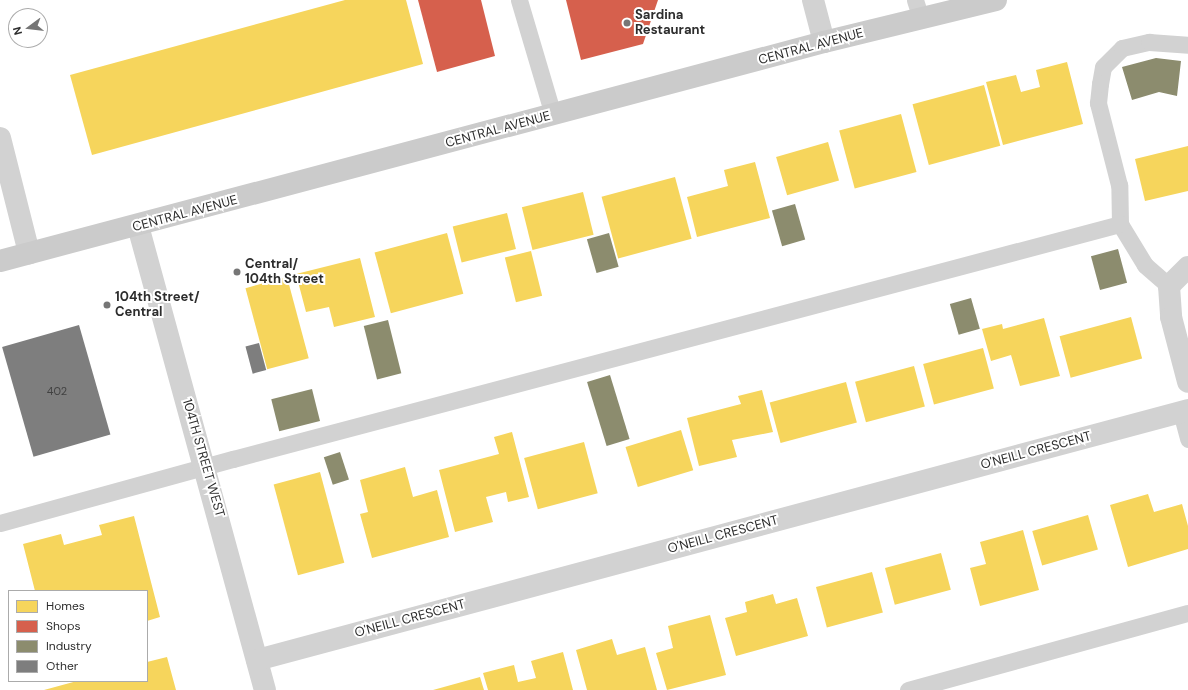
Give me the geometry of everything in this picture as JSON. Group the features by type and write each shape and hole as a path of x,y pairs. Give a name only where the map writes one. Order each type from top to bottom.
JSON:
{"main road":[{"name":"CENTRAL AVENUE","path":"0,261 138,226 824,42 918,9 996,0"}],"street":[{"path":"813,0 824,42"},
{"path":"0,138 29,253"},
{"name":"104TH STREET WEST","path":"138,226 206,467 265,690"},
{"path":"1188,268 1169,286 1171,317 1188,382"},
{"name":"O'NEILL CRESCENT","path":"258,660 1185,411"}],"lane":[{"path":"519,0 552,115"},
{"path":"1169,286 1145,265 1120,224 1119,185 1098,103 1103,67 1122,48 1149,42 1188,45"},
{"path":"0,524 206,467 1120,224"},
{"path":"1185,411 1188,439"},
{"path":"908,690 1188,614"}],"building: Homes":[{"path":"345,0 406,0 423,64 92,155 70,75"},
{"path":"1067,62 1083,124 1003,145 986,82 1016,75 1021,92 1040,87 1036,70"},
{"path":"984,85 1000,146 929,165 913,104"},
{"path":"901,114 917,172 855,189 839,131"},
{"path":"828,142 839,180 787,195 776,157"},
{"path":"1188,146 1188,191 1145,201 1135,159"},
{"path":"755,162 770,218 697,237 687,197 728,186 724,170"},
{"path":"675,177 692,239 618,258 602,197"},
{"path":"583,192 594,235 533,250 522,207"},
{"path":"507,213 516,249 462,262 453,227"},
{"path":"447,233 463,294 391,313 375,252"},
{"path":"531,251 542,296 516,302 505,258"},
{"path":"360,258 375,317 334,327 329,307 306,312 296,274"},
{"path":"287,277 309,358 267,369 245,288"},
{"path":"1131,317 1142,359 1071,378 1060,336"},
{"path":"1044,318 1060,376 1020,386 1011,355 991,361 982,329 1002,324 1003,329"},
{"path":"983,348 994,389 934,405 923,364"},
{"path":"914,366 925,407 866,422 855,382"},
{"path":"846,382 857,423 781,443 770,402"},
{"path":"762,390 773,432 732,440 737,457 699,466 687,418 741,404 738,396"},
{"path":"681,430 693,470 638,487 626,447"},
{"path":"512,432 529,497 508,502 506,492 486,497 493,522 455,532 439,470 499,454 494,437"},
{"path":"584,442 598,493 538,509 524,458"},
{"path":"405,467 413,497 437,490 449,537 372,558 360,514 368,512 360,480"},
{"path":"320,472 344,563 298,575 274,484"},
{"path":"1148,494 1154,512 1182,504 1188,526 1188,549 1128,567 1110,505"},
{"path":"1088,515 1098,550 1042,566 1032,531"},
{"path":"134,516 160,617 148,621 148,590 35,590 23,544 61,534 64,545 102,535 99,525"},
{"path":"1023,530 1039,590 980,606 970,568 986,564 980,542"},
{"path":"941,553 951,590 895,605 885,568"},
{"path":"872,572 883,613 827,628 816,587"},
{"path":"773,594 776,604 797,598 808,636 736,656 725,618 747,612 745,602"},
{"path":"710,615 726,675 667,690 656,653 673,648 668,626"},
{"path":"612,639 617,655 645,647 657,690 587,690 576,650"},
{"path":"563,652 573,690 488,690 483,673 514,665 518,682 536,678 531,661"},
{"path":"167,657 176,690 44,690 73,682 148,682 148,662"},
{"path":"480,677 484,690 433,690"}],"building: Shops":[{"path":"418,0 481,0 495,56 437,72"},
{"path":"566,0 658,0 643,44 581,60"}],"building: Industry":[{"path":"1156,58 1181,61 1177,96 1159,92 1132,100 1122,67"},
{"path":"795,204 805,240 782,246 772,211"},
{"path":"609,233 619,267 597,273 587,239"},
{"path":"1118,249 1127,283 1100,290 1091,256"},
{"path":"971,298 980,329 959,335 950,304"},
{"path":"388,320 401,373 377,379 364,326"},
{"path":"610,375 630,439 607,446 587,382"},
{"path":"312,389 320,421 279,431 271,399"},
{"path":"340,452 349,480 333,485 324,457"}],"building: Other":[{"path":"79,325 110,435 34,457 2,347"},
{"path":"259,343 266,370 253,374 245,347"}],"place":[{"name":"Sardina Restaurant","path":"627,23"},
{"name":"Central/ 104th Street","path":"237,272"},
{"name":"104th Street/ Central","path":"107,305"}]}
